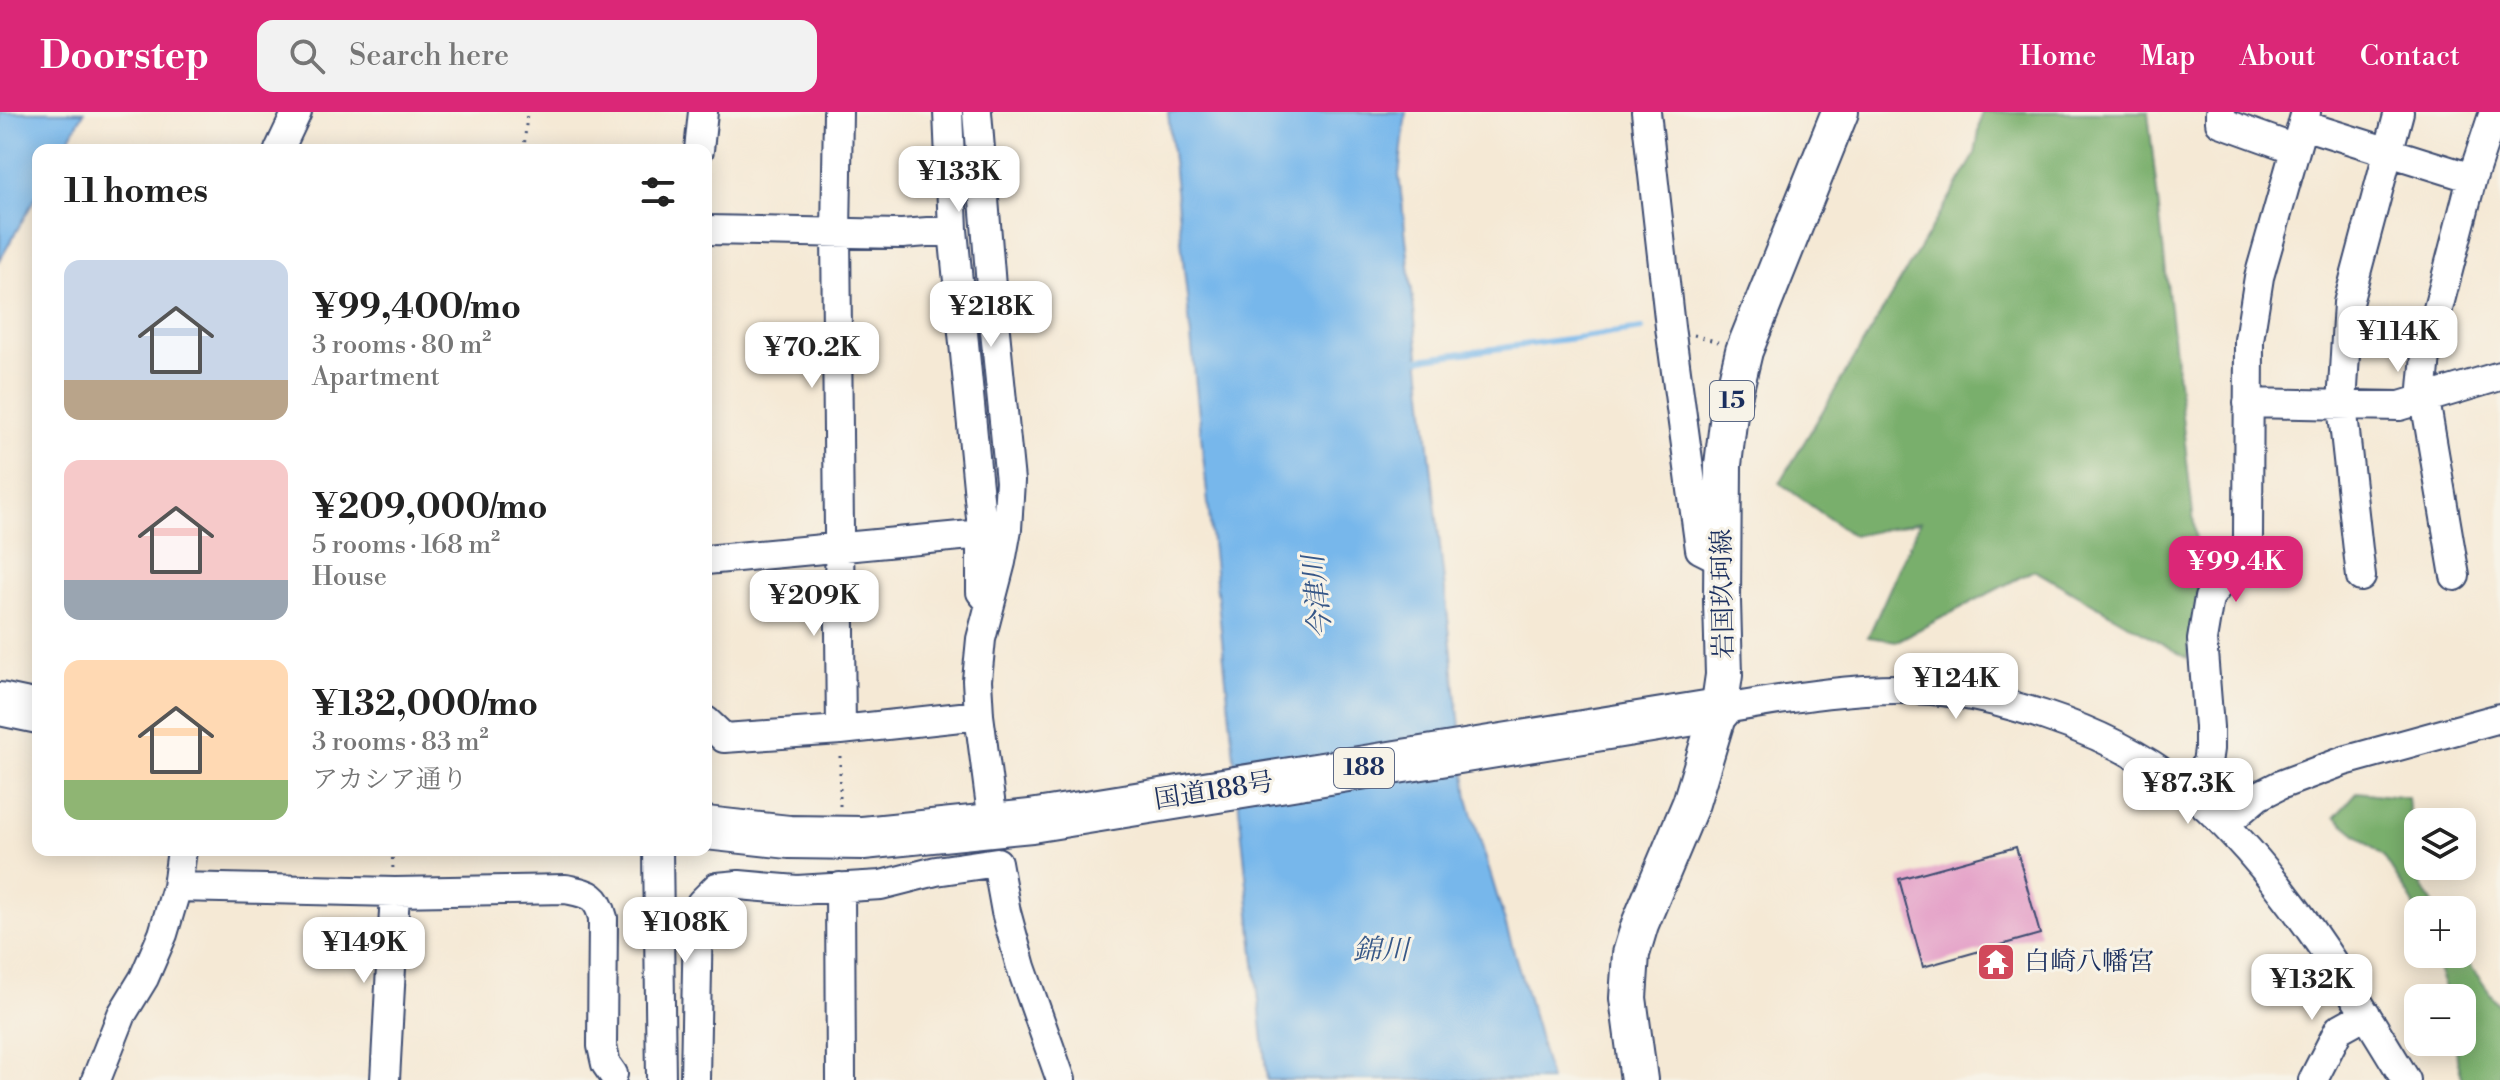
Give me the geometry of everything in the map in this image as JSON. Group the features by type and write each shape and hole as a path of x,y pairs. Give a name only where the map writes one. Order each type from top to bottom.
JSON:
{"highway":[{"path":"0,704 32,711"},
{"name":"国道188号","path":"712,829 789,837 863,838 916,834 1055,816 1719,710"}],"main road":[{"name":"岩国玖珂線","path":"1639,1080 1628,998 1631,954 1640,924 1691,803 1719,710 1724,675 1723,465 1729,414 1744,351 1840,112"}],"street":[{"path":"282,144 297,112"},
{"path":"700,144 703,112"},
{"path":"838,112 836,233 841,730"},
{"path":"948,112 953,230 982,536 981,592 990,603"},
{"path":"977,112 1010,481 1007,529 981,639 977,680 991,807"},
{"path":"1646,112 1690,489 1700,549 1722,560"},
{"path":"2220,112 2220,122 2302,129 2389,151 2472,178"},
{"path":"2361,577 2342,405 2348,303 2399,112"},
{"path":"2455,576 2424,398 2426,355 2472,178 2494,112"},
{"path":"2186,789 2207,763 2209,749 2202,640 2209,598 2244,550 2248,538 2249,340 2259,277 2302,129"},
{"path":"712,230 902,234 953,230"},
{"path":"2248,403 2400,406 2500,376"},
{"path":"712,559 982,536"},
{"path":"1719,710 1779,699 1869,690 1931,690 1982,698 2075,726 2157,768 2225,824 2262,866 2335,963 2406,1080"},
{"path":"712,727 724,738 841,730 979,715"},
{"path":"2225,824 2258,796 2280,785 2344,761 2500,718"},
{"path":"96,1080 122,1014 144,978 163,934 177,887 181,856"},
{"path":"658,856 661,1080"},
{"path":"695,1080 698,913 701,903 717,887 739,885 797,890 881,885 936,871 997,862 1021,967 1061,1080"},
{"path":"177,887 395,892 566,889 588,894 599,904 603,918 602,1046 613,1078"},
{"path":"840,887 841,1080"},
{"path":"385,1080 395,892"},
{"path":"2313,1080 2339,1029 2366,1014"}],"path":[{"path":"524,144 527,112"},
{"path":"1670,327 1744,351"},
{"path":"840,819 841,730"}],"green space":[{"path":"1982,112 2148,112 2200,577 2187,658 2034,570 1897,641 1868,637 1920,522 1853,536 1780,483 1975,155"},
{"path":"2357,792 2408,798 2409,808 2404,808 2404,880 2419,880 2428,896 2409,896 2384,857 2335,817"},
{"path":"2437,968 2472,968 2500,1007 2500,1080 2463,1080 2457,1056 2476,1056 2476,984 2444,984"}],"water":[{"path":"0,112 84,112 66,144 32,144 32,204 0,260"},
{"name":"錦川","path":"1168,112 1406,112 1399,175 1468,799 1550,1080 1267,1080"}],"building":[{"path":"2016,847 2040,934 1923,967 1899,879"}],"waterway":[{"path":"1419,359 1642,329"}],"place":[{"name":"白崎八幡宮","path":"1996,962"}],"water label":[{"name":"今津川","path":"1318,597"}]}
